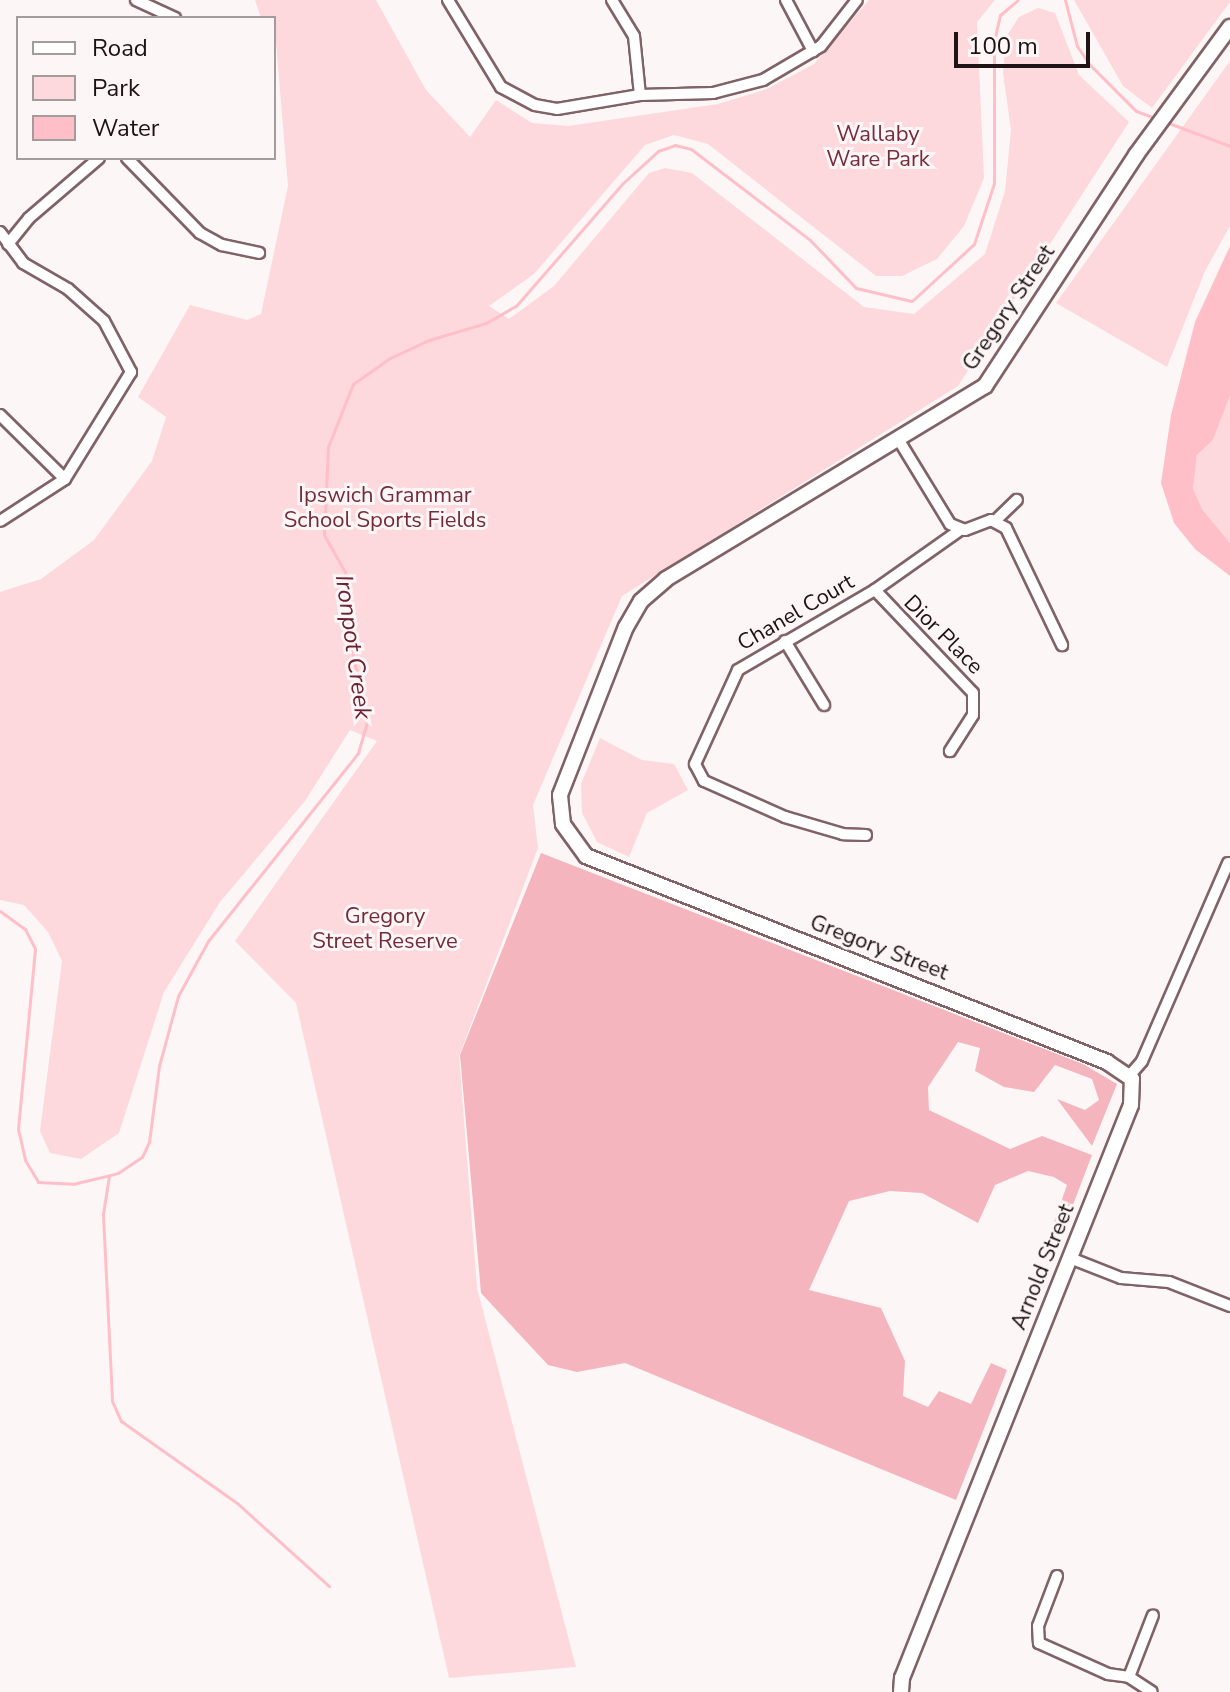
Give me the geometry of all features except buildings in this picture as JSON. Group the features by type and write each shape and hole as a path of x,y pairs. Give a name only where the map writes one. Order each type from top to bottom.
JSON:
{"main road":[{"name":"Gregory Street","path":"1130,1075 1107,1062 610,864 584,845 572,828 568,777 619,651 647,605 702,560 975,395 994,376 1136,155 1230,27"},
{"name":"Arnold Street","path":"901,1692 902,1678 1131,1105 1130,1075"}],"street":[{"path":"136,0 171,16"},
{"path":"448,0 488,70 518,97 557,109 640,95 713,93 763,80 813,51 841,26 857,0"},
{"path":"612,0 634,36 640,95"},
{"path":"786,0 813,51"},
{"path":"8,244 29,218 97,160"},
{"path":"129,160 200,233 222,245 259,253"},
{"path":"0,232 23,263 68,289 104,321 131,372 65,479 0,521"},
{"path":"0,415 65,479"},
{"path":"900,442 950,524 960,530"},
{"path":"1017,500 996,520 1006,528 1062,645"},
{"name":"Chanel Court","path":"866,835 843,834 785,817 704,781 696,773 695,764 730,680 785,641 875,590 960,530 996,520"},
{"name":"Dior Place","path":"875,590 973,693 973,715 950,751"},
{"path":"785,641 824,705"},
{"name":"Arnold Street","path":"1130,1075 1146,1054 1228,863"},
{"path":"1070,1258 1121,1278 1169,1282 1230,1306"},
{"path":"1057,1576 1038,1626 1039,1643 1108,1674 1129,1677 1152,1692"},
{"path":"1129,1677 1153,1615"}],"green space":[{"path":"255,0 376,0 426,90 470,137 496,100 532,123 568,126 718,104 767,89 814,64 869,0 995,0 977,22 984,178 964,226 937,259 902,276 876,276 708,144 674,135 645,145 534,274 489,306 509,319 554,286 649,173 665,168 692,173 864,307 914,314 985,254 1005,191 1011,130 1003,73 1006,37 1019,17 1038,8 1055,13 1079,75 1129,122 958,386 622,596 533,805 538,848 459,1056 477,1288 576,1667 449,1678 296,1003 235,941 377,741 350,730 305,801 220,902 164,992 119,1133 81,1159 50,1153 40,1131 62,961 48,932 24,905 0,900 0,592 41,579 94,540 152,461 166,417 138,397 190,305 247,320 261,314 288,186 276,16 260,16"},
{"path":"1074,0 1230,2 1152,108 1123,86"},
{"path":"1230,61 1230,226 1205,271 1167,367 1056,303"},
{"path":"1230,396 1230,543 1202,509 1193,490 1197,455 1213,440"},
{"path":"600,738 642,760 674,764 688,790 647,813 629,857 597,842 582,813 581,784"}],"shaded area":[{"path":"541,853 1083,1064 1117,1084 1092,1146 1057,1099 1085,1110 1099,1100 1092,1079 1055,1065 1034,1092 1004,1087 975,1071 980,1048 958,1042 928,1087 929,1110 1010,1149 1042,1136 1092,1155 1063,1231 1052,1228 1067,1185 1054,1177 1028,1171 995,1185 978,1223 922,1193 890,1191 849,1201 809,1290 881,1308 905,1361 903,1396 928,1407 939,1391 971,1404 991,1363 1007,1370 956,1500 625,1363 577,1372 548,1365 481,1293 460,1055"}],"water":[{"path":"1230,246 1230,396 1213,440 1197,455 1193,489 1202,509 1230,543 1230,576 1195,549 1174,523 1161,483 1171,415 1195,322"}],"waterway":[{"name":"Ironpot Creek","path":"0,911 25,929 35,949 18,1129 25,1160 38,1182 73,1184 118,1173 142,1157 149,1142 159,1066 178,996 208,941 358,753 367,721 351,647 345,572 324,535 328,447 353,384 390,358 429,340 486,323 516,306 623,183 658,151 675,145 691,149 810,240 856,288 912,301 974,244 994,183 994,41 1000,15 1018,0"},
{"name":"Ironpot Creek","path":"1065,0 1077,46 1089,64 1136,111 1155,118"},
{"name":"Ironpot Creek","path":"1166,122 1230,146"},
{"path":"109,1176 103,1215 112,1401 121,1421 237,1503 329,1586"}],"park label":[{"name":"Wallaby Ware Park","path":"878,146"},
{"name":"Ipswich Grammar School Sports Fields","path":"385,508"},
{"name":"Gregory Street Reserve","path":"385,928"}]}
